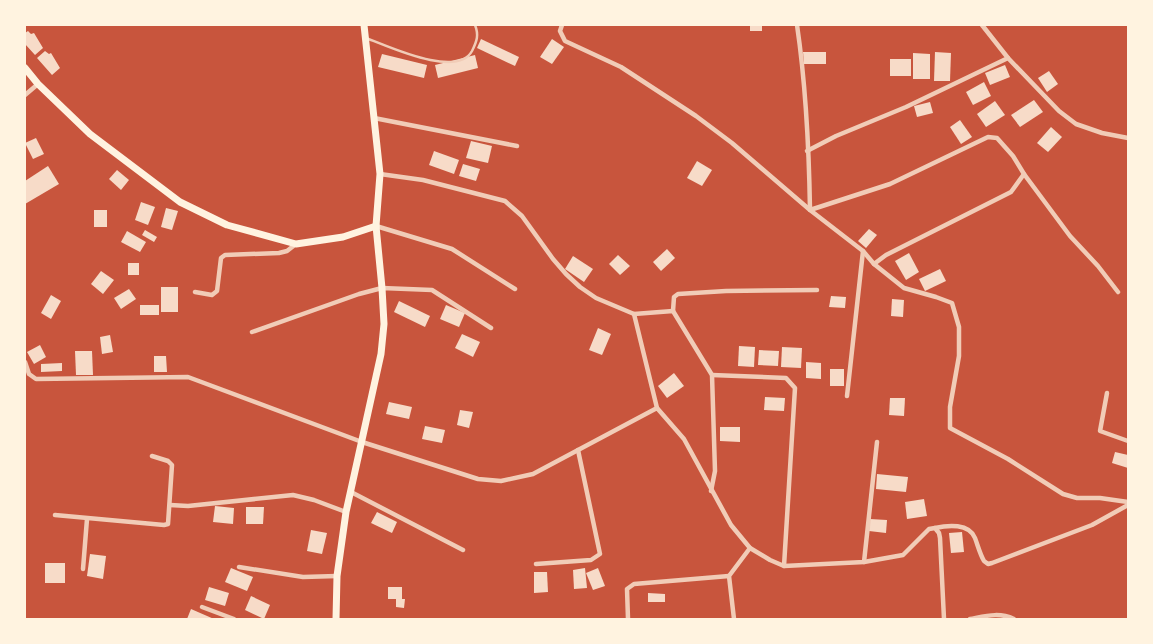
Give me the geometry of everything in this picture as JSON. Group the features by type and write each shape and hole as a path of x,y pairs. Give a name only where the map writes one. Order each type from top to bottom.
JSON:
{"main road":[{"path":"336,619 337,576 346,512 381,354 384,324 376,226 380,174 364,25"},
{"path":"25,68 38,84 90,134 180,202 227,225 296,244 344,237 376,226"}],"street":[{"path":"562,25 560,31 565,41 621,67 696,116 732,143 810,210 863,251 874,264 904,288 936,297 952,304 959,327 959,356 950,407 950,428 1008,459 1063,494 1077,498 1100,498 1128,503"},
{"path":"797,25 802,63 810,210"},
{"path":"982,25 1008,58 1059,111 1076,124 1102,133 1128,138"},
{"path":"807,151 836,136 906,107 1008,58"},
{"path":"25,95 38,84"},
{"path":"373,118 517,146"},
{"path":"810,210 890,184 988,137 997,138 1013,156 1070,236 1098,266 1118,292"},
{"path":"380,174 423,180 505,201 522,216 553,259 580,288 596,298 634,314 672,311"},
{"path":"874,264 886,255 1011,192 1024,174"},
{"path":"376,226 452,248 515,289"},
{"path":"194,292 212,295 217,291 221,258 224,254 279,253 287,251 296,244"},
{"path":"847,396 863,251"},
{"path":"252,332 359,294 382,288 432,290 491,328"},
{"path":"711,491 715,471 712,375 672,311 674,297 678,294 726,291 816,290"},
{"path":"634,314 657,408 684,439 731,525 750,548 784,566 864,562 903,556 929,529 945,525 970,530 975,537 984,562 988,564 1092,525 1128,503"},
{"path":"25,362 27,375 36,379 188,377 362,442 478,479 501,481 533,474 657,408"},
{"path":"712,375 786,378 795,388 784,566"},
{"path":"1107,393 1100,431 1128,441"},
{"path":"864,562 876,442"},
{"path":"536,564 591,560 600,554 578,450"},
{"path":"55,515 168,524 172,465 168,461 152,456"},
{"path":"351,492 463,550"},
{"path":"170,505 188,506 293,495 314,500 346,512"},
{"path":"83,569 87,519"},
{"path":"935,528 940,538 944,619"},
{"path":"734,619 729,576 750,548"},
{"path":"238,567 303,577 337,576"},
{"path":"628,619 627,589 634,584 729,576"},
{"path":"202,607 234,619"},
{"path":"970,619 1005,615 1014,619"}],"lane":[{"path":"365,38 419,58 447,62 460,61 470,54 477,42 478,32 475,25"}],"building":[{"path":"750,25 762,25 762,31 750,31"},
{"path":"28,31 31,34 34,33 43,48 35,55 25,44 25,33"},
{"path":"481,39 519,57 515,66 477,48"},
{"path":"552,39 564,47 552,64 540,57"},
{"path":"45,51 49,54 51,53 60,68 52,75 37,58"},
{"path":"803,52 826,52 826,64 804,64"},
{"path":"935,52 951,53 950,81 934,81"},
{"path":"913,53 930,54 930,79 913,79"},
{"path":"382,54 427,65 424,78 378,67"},
{"path":"475,55 478,68 438,78 435,65"},
{"path":"890,59 911,59 911,76 890,76"},
{"path":"1005,65 1010,77 990,85 985,73"},
{"path":"1049,71 1058,84 1047,92 1038,78"},
{"path":"984,82 991,96 973,105 966,92"},
{"path":"1034,100 1043,112 1020,127 1011,115"},
{"path":"995,101 1005,115 986,127 977,114"},
{"path":"930,102 933,113 917,117 914,106"},
{"path":"960,120 972,137 961,144 950,127"},
{"path":"1051,127 1062,137 1048,152 1037,143"},
{"path":"36,138 44,154 33,159 25,143"},
{"path":"471,141 492,146 488,163 466,158"},
{"path":"434,151 459,160 454,174 429,165"},
{"path":"697,161 712,170 702,186 687,178"},
{"path":"463,164 480,169 476,181 459,176"},
{"path":"48,166 59,184 25,204 25,181"},
{"path":"117,170 129,180 121,190 109,179"},
{"path":"141,202 155,207 148,225 135,220"},
{"path":"166,208 178,211 172,230 161,227"},
{"path":"94,210 107,210 107,227 94,227"},
{"path":"869,229 877,235 866,248 858,241"},
{"path":"145,230 157,237 154,242 142,235"},
{"path":"127,231 146,242 140,252 121,242"},
{"path":"667,249 675,258 661,271 653,262"},
{"path":"909,253 919,272 906,280 895,261"},
{"path":"618,255 630,266 620,275 609,264"},
{"path":"573,256 593,269 584,282 565,269"},
{"path":"128,263 139,263 139,275 128,275"},
{"path":"940,269 946,281 925,291 919,279"},
{"path":"101,271 114,280 103,294 91,284"},
{"path":"161,287 178,287 178,312 161,312"},
{"path":"129,289 136,299 121,309 114,298"},
{"path":"51,295 61,301 51,319 41,313"},
{"path":"831,296 846,297 845,308 829,307"},
{"path":"892,299 904,300 903,317 891,316"},
{"path":"399,301 430,316 425,327 394,312"},
{"path":"140,305 159,305 159,315 140,315"},
{"path":"446,305 465,313 459,327 440,319"},
{"path":"598,328 611,334 602,355 589,350"},
{"path":"462,334 480,342 473,357 455,348"},
{"path":"110,335 113,352 102,354 100,337"},
{"path":"40,345 46,357 34,364 27,352"},
{"path":"739,346 755,347 754,367 738,366"},
{"path":"782,347 802,348 801,368 781,367"},
{"path":"759,350 779,351 778,366 758,365"},
{"path":"75,351 92,351 93,375 76,375"},
{"path":"154,356 166,356 167,372 154,372"},
{"path":"806,362 821,363 821,379 806,378"},
{"path":"62,363 62,371 41,372 41,364"},
{"path":"830,369 844,369 844,386 830,386"},
{"path":"674,373 684,386 667,398 658,386"},
{"path":"765,397 785,398 784,411 764,410"},
{"path":"890,398 905,398 904,416 889,415"},
{"path":"389,402 412,407 409,419 386,414"},
{"path":"460,410 473,412 469,428 457,425"},
{"path":"425,426 445,430 442,443 422,439"},
{"path":"720,427 740,427 740,442 720,441"},
{"path":"1115,452 1128,455 1128,468 1112,463"},
{"path":"877,474 908,477 906,492 876,489"},
{"path":"924,499 927,516 907,519 905,502"},
{"path":"215,506 234,508 233,524 213,522"},
{"path":"246,507 264,507 263,524 246,524"},
{"path":"377,512 397,522 392,533 371,523"},
{"path":"870,519 887,520 886,533 869,531"},
{"path":"311,530 327,533 322,554 307,551"},
{"path":"962,532 964,552 951,553 949,533"},
{"path":"90,554 106,556 103,579 87,576"},
{"path":"45,563 65,563 65,583 45,583"},
{"path":"231,568 253,577 247,591 225,582"},
{"path":"585,568 587,588 574,589 573,570"},
{"path":"598,568 605,586 593,590 586,573"},
{"path":"534,572 547,572 548,592 534,593"},
{"path":"209,587 229,593 225,606 205,600"},
{"path":"388,587 402,587 402,599 405,599 404,608 396,607 396,599 388,599"},
{"path":"648,593 665,594 665,602 648,602"},
{"path":"251,596 270,605 264,619 245,610"},
{"path":"191,609 214,619 187,619"}]}
